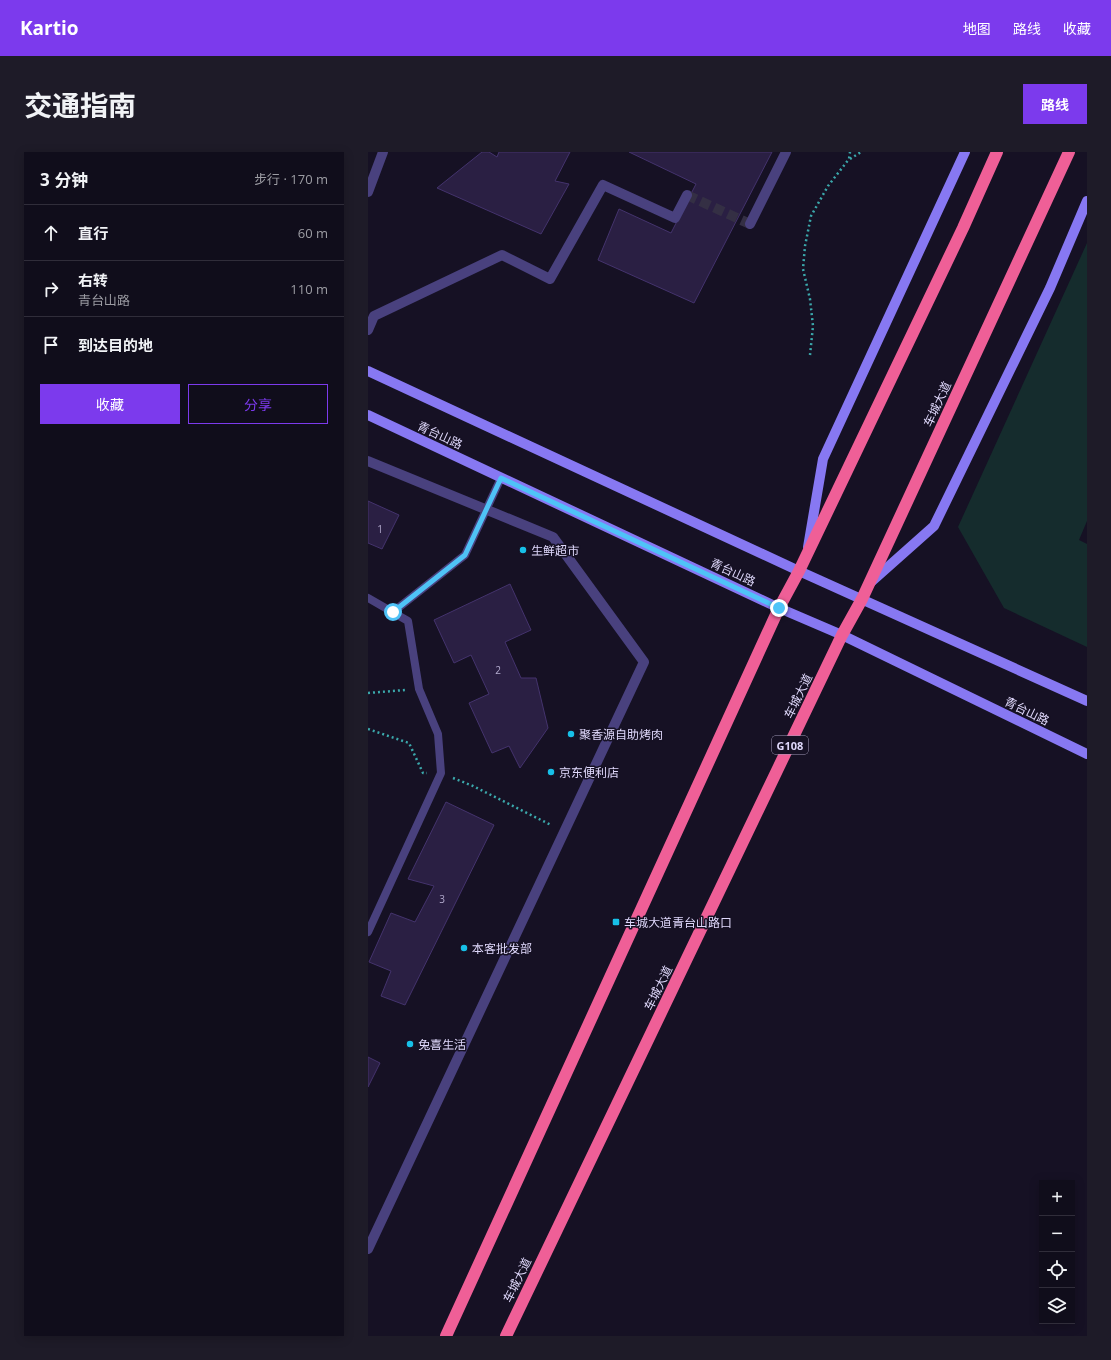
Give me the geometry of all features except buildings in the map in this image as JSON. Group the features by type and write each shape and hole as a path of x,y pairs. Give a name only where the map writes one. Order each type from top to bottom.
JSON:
{"highway":[{"path":"446,1336 779,608 799,571 963,228 997,152"},
{"name":"车城大道","path":"506,1336 842,635 862,599 1069,152"}],"main road":[{"path":"806,556 823,459 965,152"},
{"path":"869,583 934,526 1050,288 1087,201"},
{"path":"368,371 799,571 1087,701"},
{"name":"青台山路","path":"368,416 779,608 842,635 1087,754"}],"street":[{"path":"368,192 383,152"},
{"path":"750,224 786,152"},
{"path":"960,152 960,163"},
{"path":"368,330 374,316 502,255 550,279 604,185 674,218 687,195"},
{"path":"368,460 553,537 644,662 368,1249"}],"lane":[{"path":"393,612 465,555 501,478"},
{"path":"368,598 408,621 419,688 438,734 440,774 368,932"}],"path":[{"path":"849,159 850,152"},
{"path":"810,355 813,326 810,299 802,269 811,216 828,186 849,159 861,152"},
{"path":"368,693 419,688"},
{"path":"368,729 409,743 423,772 440,774 472,786 564,832"}],"green space":[{"path":"1087,243 1087,521 1079,540 1087,544 1087,647 1004,608 958,527"}],"tunnel":[{"path":"687,195 750,224"}],"place":[{"name":"生鲜超市","path":"523,550"},
{"name":"聚香源自助烤肉","path":"571,734"},
{"name":"京东便利店","path":"551,772"},
{"name":"车城大道青台山路口","path":"616,922"},
{"name":"本客批发部","path":"464,948"},
{"name":"兔喜生活","path":"410,1044"}],"route":[{"path":"393,612 465,555 501,478 779,608"}]}
